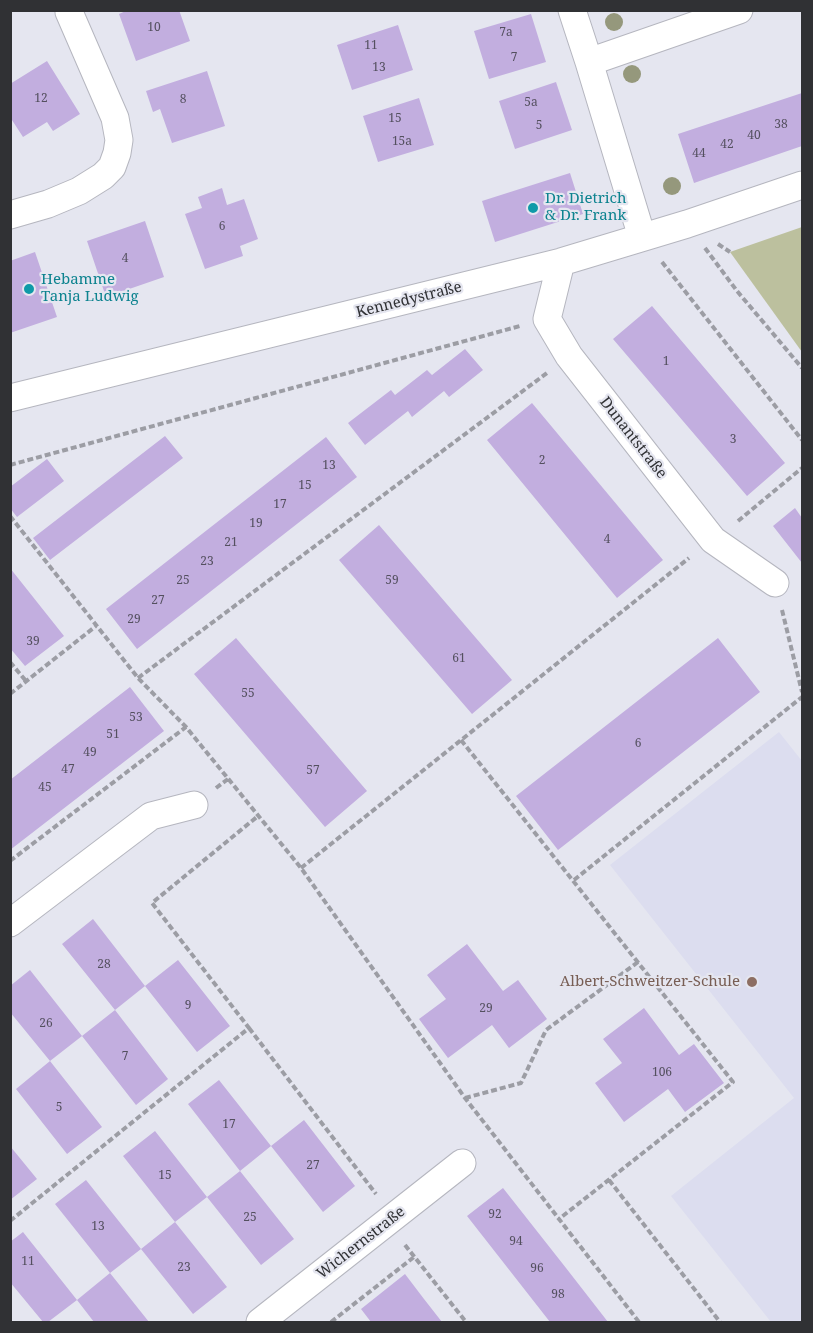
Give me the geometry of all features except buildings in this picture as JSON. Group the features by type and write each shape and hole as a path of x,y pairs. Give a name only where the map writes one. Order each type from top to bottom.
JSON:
{"street":[{"path":"572,10 642,237"},
{"path":"589,62 740,10"},
{"path":"10,215 48,204 79,191 103,176 112,167 117,153 119,140 115,118 69,12"},
{"name":"Kennedystraße","path":"10,398 561,262 687,224 802,185"},
{"path":"547,319 561,262"},
{"name":"Dunantstraße","path":"547,319 569,356 713,540 776,583"},
{"path":"10,923 151,816 194,805"},
{"name":"Wichernstraße","path":"260,1323 462,1163"}],"path":[{"path":"687,224 737,291 802,368"},
{"path":"642,237 802,440"},
{"path":"10,465 547,319"},
{"path":"138,678 569,356"},
{"path":"301,868 802,468"},
{"path":"10,516 138,678 186,727 301,868 465,1098 639,1323"},
{"path":"776,583 802,692"},
{"path":"10,694 96,626"},
{"path":"10,662 26,681"},
{"path":"574,880 802,697"},
{"path":"10,861 186,727"},
{"path":"461,740 734,1082 559,1219"},
{"path":"258,816 152,903 249,1028 391,1219 414,1257 466,1323"},
{"path":"465,1098 521,1083 546,1030 638,962"},
{"path":"10,1221 249,1028"},
{"path":"609,1180 720,1323"},
{"path":"331,1323 414,1257"}],"shaded area":[{"name":"Albert-Schweitzer-Schule","path":"779,732 802,761 802,1322 771,1322 671,1196 794,1098 610,865"}],"green space":[{"path":"802,227 802,352 730,252"}],"place":[{"name":"Dr. Dietrich & Dr. Frank","path":"533,208"},
{"name":"Hebamme Tanja Ludwig","path":"29,289"},
{"name":"Albert-Schweitzer-Schule","path":"752,982"}]}
